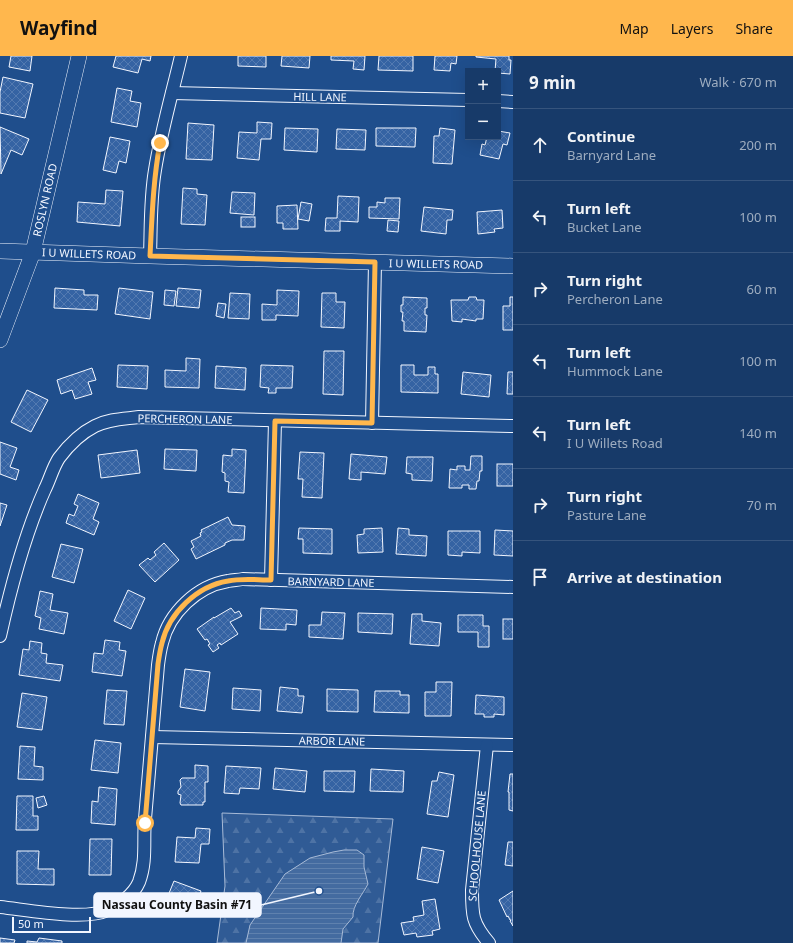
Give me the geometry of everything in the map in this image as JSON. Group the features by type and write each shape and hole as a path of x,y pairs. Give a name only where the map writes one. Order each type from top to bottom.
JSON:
{"main road":[{"name":"ROSLYN ROAD","path":"0,340 33,252 79,56"},
{"name":"I U WILLETS ROAD","path":"0,251 513,266"}],"street":[{"path":"150,256 154,172 181,56"},
{"name":"HILL LANE","path":"172,93 465,100"},
{"path":"501,101 513,102"},
{"path":"372,423 375,262"},
{"name":"PERCHERON LANE","path":"0,636 19,560 39,503 58,460 65,450 80,436 94,426 111,420 139,417 513,426"},
{"path":"271,580 275,421"},
{"name":"BARNYARD LANE","path":"0,906 66,914 97,914 108,910 128,896 138,882 144,860 145,823 158,664 162,642 177,613 198,593 217,584 243,579 513,586"},
{"name":"ARBOR LANE","path":"152,737 513,746"},
{"name":"SCHOOLHOUSE LANE","path":"487,745 472,890 472,911 475,924 489,943"}],"green space":[{"path":"222,813 393,819 378,943 217,943 225,886"}],"shaded area":[{"path":"344,850 357,850 364,855 364,867 368,884 356,904 353,917 343,929 341,943 246,943 250,925 285,874 310,858"}],"building":[{"path":"11,56 32,56 30,71 9,67"},
{"path":"116,56 151,56 150,61 142,59 138,73 113,67"},
{"path":"238,56 266,56 266,67 238,66"},
{"path":"282,56 310,56 309,68 281,66"},
{"path":"331,56 365,56 364,70 353,69 354,61 331,60"},
{"path":"379,56 413,56 413,71 378,70"},
{"path":"435,56 457,56 456,64 451,63 450,71 434,70"},
{"path":"509,56 509,60 511,60 510,74 501,73 501,68 495,68 496,59 476,57"},
{"path":"3,77 33,84 25,118 0,113 0,92"},
{"path":"117,88 132,91 130,101 141,103 137,127 111,122"},
{"path":"257,122 272,123 271,139 261,139 259,160 237,158 239,132 257,133"},
{"path":"188,123 214,125 212,160 186,159"},
{"path":"0,127 29,139 22,155 11,150 1,174"},
{"path":"285,128 318,129 317,152 284,150"},
{"path":"376,128 416,128 415,147 376,146"},
{"path":"440,128 455,130 452,164 433,163 434,136 439,136"},
{"path":"337,129 366,130 365,150 336,149"},
{"path":"501,132 510,133 507,145 503,144 499,159 480,155 482,144 485,145 486,140 501,140"},
{"path":"110,137 130,141 126,163 119,161 116,173 103,170"},
{"path":"183,188 197,189 197,194 207,195 205,225 181,224"},
{"path":"106,190 123,191 120,226 77,222 78,202 105,204"},
{"path":"232,192 255,193 254,215 230,213"},
{"path":"338,196 359,197 358,222 340,221 340,231 325,231 326,218 337,218"},
{"path":"385,198 400,198 399,219 369,218 369,207 377,207 377,202 385,203"},
{"path":"301,202 312,204 309,221 298,219"},
{"path":"297,205 298,229 283,229 283,223 277,223 277,206"},
{"path":"424,207 453,210 452,220 447,220 446,234 421,231"},
{"path":"502,210 503,228 494,229 495,232 478,234 477,212"},
{"path":"241,217 255,217 255,227 241,227"},
{"path":"388,220 399,221 398,232 387,231"},
{"path":"55,288 84,290 84,295 98,295 97,310 54,308"},
{"path":"119,288 153,292 150,319 115,314"},
{"path":"178,288 201,290 199,308 176,306"},
{"path":"165,290 176,291 174,306 164,305"},
{"path":"277,290 299,291 298,316 276,315 276,320 262,320 262,304 277,305"},
{"path":"230,293 250,294 249,319 228,318"},
{"path":"322,293 336,293 336,302 345,302 344,328 321,327"},
{"path":"403,297 427,298 427,308 425,308 425,315 427,315 426,332 404,331 404,321 402,321 403,312 401,312"},
{"path":"469,297 476,297 477,300 484,300 483,319 476,319 476,321 462,319 462,322 452,321 451,300 468,300"},
{"path":"510,297 513,297 513,330 503,330 503,306 510,306"},
{"path":"218,303 226,304 224,318 216,316"},
{"path":"324,351 344,351 343,395 323,394"},
{"path":"186,358 200,359 199,388 165,387 165,370 186,371"},
{"path":"118,365 148,366 147,389 117,387"},
{"path":"261,365 293,366 292,388 276,388 276,393 268,393 269,388 260,387"},
{"path":"401,365 414,365 414,375 428,375 428,367 435,367 435,374 438,374 438,393 401,392"},
{"path":"216,366 246,368 245,390 215,388"},
{"path":"92,368 96,380 88,382 92,394 75,399 72,390 61,394 57,380"},
{"path":"463,372 491,375 489,397 461,394"},
{"path":"508,372 513,372 513,394 507,394"},
{"path":"27,390 48,400 31,432 11,422"},
{"path":"0,442 17,448 10,467 19,470 16,480 0,474"},
{"path":"165,449 197,450 196,471 164,469"},
{"path":"232,449 246,450 244,493 228,492 229,482 225,481 225,473 222,472 223,455 232,456"},
{"path":"137,450 140,473 101,478 98,455"},
{"path":"300,452 324,453 322,498 302,497 303,479 298,479"},
{"path":"351,454 387,457 385,474 361,472 361,480 349,479"},
{"path":"471,456 482,456 482,471 480,471 476,489 469,489 469,485 462,485 462,488 449,488 450,469 457,470 457,466 465,466 465,470 470,470"},
{"path":"407,457 433,457 432,481 412,480 412,474 406,473"},
{"path":"497,464 513,464 513,486 497,486"},
{"path":"78,494 99,503 93,519 99,522 94,535 66,523 69,514 74,516 78,506 74,504"},
{"path":"0,503 7,505 0,526"},
{"path":"228,517 232,525 245,526 244,540 232,540 196,559 191,549 194,547 191,541 201,536 201,530"},
{"path":"299,528 332,529 332,554 303,553 303,539 298,539"},
{"path":"382,528 383,552 358,553 357,535 364,534 364,529"},
{"path":"398,528 409,529 409,535 427,536 426,556 396,554"},
{"path":"495,530 513,531 513,556 494,555"},
{"path":"448,531 480,531 480,553 462,552 462,556 448,555"},
{"path":"164,543 179,560 155,582 139,565 148,558 150,560 156,555 154,552"},
{"path":"61,544 83,549 74,583 52,577"},
{"path":"128,590 145,598 131,629 114,621"},
{"path":"40,591 53,594 50,610 68,613 64,634 39,629 41,618 35,616"},
{"path":"231,608 235,613 239,611 242,616 230,622 238,634 221,645 220,643 217,645 219,648 213,652 208,645 210,644 207,639 205,640 197,629 214,617"},
{"path":"261,608 297,610 296,625 286,624 286,630 260,629"},
{"path":"322,612 345,613 343,639 309,637 309,625 321,625"},
{"path":"358,613 393,614 392,634 358,632"},
{"path":"412,614 422,614 422,621 441,623 439,646 410,644"},
{"path":"458,615 483,615 483,626 489,626 489,647 478,647 478,632 458,632"},
{"path":"503,619 513,619 513,639 503,639"},
{"path":"105,640 120,642 119,650 126,651 122,676 92,672 94,653 103,654"},
{"path":"30,641 42,643 41,653 47,654 46,663 63,665 60,681 19,675 23,649 29,650"},
{"path":"185,669 210,672 205,711 180,707"},
{"path":"436,682 452,682 451,716 425,716 425,692 436,692"},
{"path":"280,687 298,689 298,696 304,696 302,713 277,711"},
{"path":"233,688 261,690 260,711 232,709"},
{"path":"327,689 358,690 358,712 327,711"},
{"path":"107,690 127,691 124,725 104,724"},
{"path":"375,691 400,691 400,695 409,695 409,713 374,712"},
{"path":"22,693 47,697 42,730 17,727"},
{"path":"476,695 504,697 504,715 494,714 494,717 484,717 484,714 475,714"},
{"path":"95,740 121,743 118,773 91,770"},
{"path":"20,746 35,747 34,766 43,767 43,780 18,779"},
{"path":"195,765 208,766 208,782 205,782 205,802 203,802 203,805 181,805 181,795 178,794 181,787 180,780 182,778 195,778"},
{"path":"226,766 261,768 259,789 240,788 239,794 224,793"},
{"path":"275,768 307,771 305,792 273,789"},
{"path":"371,769 404,771 403,792 370,791"},
{"path":"324,771 355,771 354,792 324,791"},
{"path":"439,772 454,775 448,817 427,814 432,781 437,781"},
{"path":"510,774 513,774 513,811 509,810 508,792"},
{"path":"99,787 117,789 115,825 91,823 92,801 98,802"},
{"path":"17,796 33,796 33,816 38,816 38,830 16,830"},
{"path":"44,796 47,805 38,808 36,798"},
{"path":"196,828 210,829 209,844 201,844 199,863 175,862 177,837 195,838"},
{"path":"90,839 112,839 111,875 89,875"},
{"path":"508,842 513,842 513,866 505,865"},
{"path":"422,847 444,851 438,883 417,879"},
{"path":"17,851 39,851 38,869 54,869 54,885 17,884"},
{"path":"174,881 201,891 196,903 189,900 183,916 163,908"},
{"path":"513,891 513,926 499,900"},
{"path":"435,899 440,929 432,931 433,935 417,937 416,933 404,935 401,923 414,921 413,917 424,915 422,901"},
{"path":"0,938 15,940 14,943 0,943"},
{"path":"39,938 62,941 62,943 27,943 27,941 37,942"}],"place":[{"name":"Nassau County Basin #71","path":"319,891"}],"route":[{"path":"145,823 158,664 162,642 169,626 183,606 198,593 217,584 243,579 271,580 275,421 372,423 375,262 150,256 154,172 160,143"}]}
